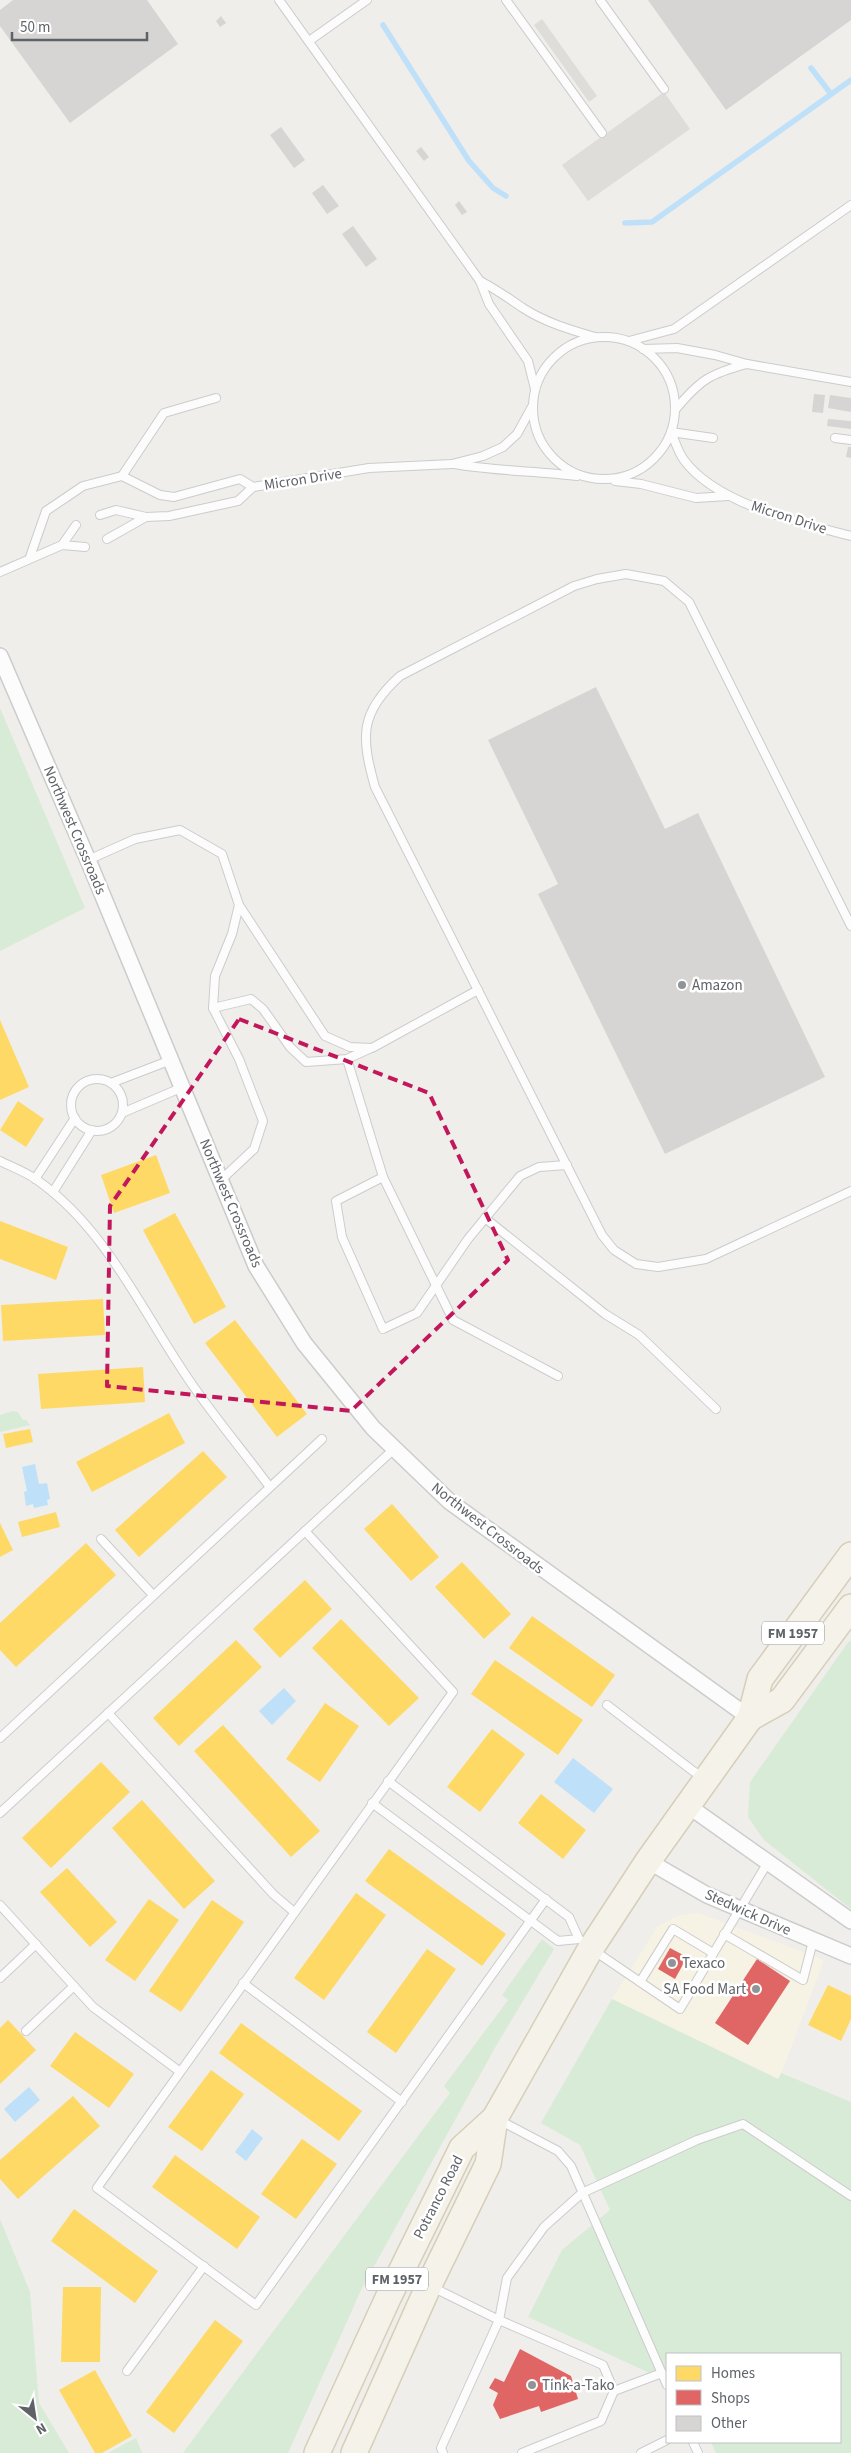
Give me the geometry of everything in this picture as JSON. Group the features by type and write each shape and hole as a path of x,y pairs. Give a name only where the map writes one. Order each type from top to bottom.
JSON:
{"main road":[{"name":"FM 1957","path":"495,2118 585,1944 648,1861 750,1718 760,1679 851,1555"},
{"name":"FM 1957","path":"750,1718 782,1700 851,1607"},
{"name":"Potranco Road","path":"354,2453 429,2285 488,2164 495,2118"},
{"name":"Potranco Road","path":"317,2453 327,2427 388,2298 462,2148 495,2118"},
{"path":"306,2453 327,2427"}],"street":[{"name":"Northwest Crossroads","path":"0,656 172,1060 256,1266 304,1342 356,1409 394,1449 450,1502 483,1528 750,1718"},
{"path":"687,1805 851,1921"},
{"name":"Stedwick Drive","path":"648,1861 707,1895 851,1956"}],"lane":[{"path":"280,0 480,281 489,304 528,361 535,389"},
{"path":"309,41 367,0"},
{"path":"506,0 602,133"},
{"path":"600,0 664,89"},
{"path":"629,341 674,329 851,205"},
{"path":"480,281 504,293 524,309 537,315 596,337 629,341 655,358 667,375 674,396 675,410 671,432 663,448 644,466 621,477 603,480 585,477 568,470 552,458 541,442 534,424 533,405 535,389 540,376 558,354 576,343 596,337"},
{"path":"643,349 677,348 715,354 747,364 851,382"},
{"path":"675,410 692,389 708,377 747,364"},
{"path":"122,476 164,413 216,398"},
{"name":"Micron Drive","path":"107,538 146,517 169,516 238,501 253,486 369,468 452,464 483,456 503,446 517,434 533,405"},
{"path":"671,432 713,438"},
{"name":"Micron Drive","path":"671,432 685,461 728,496 798,522 851,536"},
{"path":"835,438 851,440"},
{"name":"Micron Drive","path":"452,464 486,470 531,470 585,477"},
{"path":"30,558 46,511 84,486 122,476 160,495 174,496 240,479 253,486"},
{"name":"Micron Drive","path":"603,480 641,484 696,498 728,496"},
{"path":"100,515 116,510 146,517"},
{"path":"62,545 76,525"},
{"path":"0,572 62,545 85,547"},
{"path":"851,926 689,602 664,582 626,574 596,579 574,586 400,676 381,693 370,715 365,734 366,755 375,787 602,1235 614,1250 636,1264 658,1267 706,1259 851,1191"},
{"path":"88,860 134,839 180,830 222,854 239,905 324,1036 350,1047 372,1048"},
{"path":"221,1180 254,1149 262,1121 239,1059 213,1008 215,976 232,934 239,905"},
{"path":"213,1008 251,1000 263,1009 290,1047 306,1062 347,1059 372,1048 478,990"},
{"path":"347,1059 383,1177 453,1320 558,1376"},
{"path":"172,1060 111,1083 93,1079 77,1088 72,1100 75,1118 84,1127 92,1130 110,1127 122,1113 183,1087"},
{"path":"111,1083 122,1096 122,1113"},
{"path":"36,1178 75,1118"},
{"path":"53,1192 92,1130"},
{"path":"0,1161 36,1178 73,1211 114,1262 183,1372 269,1486"},
{"path":"383,1177 336,1201 342,1237 383,1329 416,1313 435,1284 485,1218 520,1176 539,1167 567,1165"},
{"path":"485,1218 605,1314 639,1335 716,1409"},
{"path":"0,1738 269,1486 322,1439"},
{"path":"0,1813 394,1449"},
{"path":"305,1531 452,1692 97,2188 256,2305 546,1900"},
{"path":"101,1539 153,1595"},
{"path":"607,1705 693,1771 707,1778"},
{"path":"108,1713 273,1894 294,1912"},
{"path":"388,1781 569,1916 585,1944 680,2009 738,1908 768,1862"},
{"path":"372,1803 530,1923 558,1941 585,1944"},
{"path":"0,1905 93,2007 179,2072"},
{"path":"640,1982 673,1930 713,1953"},
{"path":"724,1934 802,1980 813,1941"},
{"path":"0,1978 36,1944"},
{"path":"244,1983 402,2102"},
{"path":"26,2031 74,1986"},
{"path":"495,2118 558,2152 571,2166 666,2382"},
{"path":"443,2453 441,2448 499,2320 507,2278 544,2227 582,2193 697,2140 743,2124 851,2196"},
{"path":"127,2371 204,2266"},
{"path":"429,2285 499,2320 603,2365 614,2391"},
{"path":"522,2453 601,2421 614,2391 662,2373"},
{"path":"640,2453 666,2440"}],"highlighted area":[{"path":"239,1019 429,1093 508,1260 351,1411 107,1386 110,1206"}],"shaded area":[{"path":"542,19 597,96 589,102 534,25"},
{"path":"664,92 690,129 588,201 562,165"},
{"path":"698,1913 824,1960 779,2079 612,1999 657,1927 677,1916"}],"green space":[{"path":"0,708 85,908 0,951"},
{"path":"13,1411 18,1412 23,1420 26,1420 30,1425 0,1432 0,1415"},
{"path":"849,1641 851,1642 851,1909 764,1840 748,1817 750,1782"},
{"path":"542,1939 554,1949 496,2046 362,2288 288,2453 183,2453 450,2093 444,2086 508,2000 502,1995"},
{"path":"612,1999 778,2079 781,2073 851,2102 851,2453 716,2453 711,2443 841,2443 841,2353 666,2353 666,2381 528,2317 562,2250 610,2210 580,2145 541,2123"},
{"path":"0,2219 30,2292 39,2403 69,2453 0,2453"},
{"path":"136,2438 142,2453 108,2453"}],"water":[{"path":"35,1464 39,1484 47,1483 50,1499 47,1500 48,1505 34,1508 33,1504 26,1506 24,1492 27,1491 22,1467"},
{"path":"284,1688 296,1701 272,1725 259,1711"},
{"path":"573,1758 613,1789 594,1813 554,1782"},
{"path":"29,2087 40,2100 15,2122 4,2109"},
{"path":"252,2129 263,2138 246,2161 235,2152"}],"building: Homes":[{"path":"0,1020 29,1087 0,1100"},
{"path":"18,1101 44,1119 26,1147 0,1130"},
{"path":"156,1155 170,1193 114,1213 101,1175"},
{"path":"175,1213 226,1307 194,1324 143,1230"},
{"path":"0,1221 68,1247 56,1280 0,1259"},
{"path":"103,1299 105,1335 3,1341 1,1305"},
{"path":"235,1320 307,1414 277,1437 205,1343"},
{"path":"143,1367 145,1402 41,1409 38,1374"},
{"path":"169,1413 185,1443 92,1492 76,1462"},
{"path":"30,1429 33,1442 6,1448 3,1434"},
{"path":"203,1451 227,1477 139,1557 115,1530"},
{"path":"392,1504 439,1557 411,1581 364,1529"},
{"path":"56,1512 60,1527 22,1537 18,1522"},
{"path":"0,1523 13,1550 0,1557"},
{"path":"86,1543 116,1575 16,1667 0,1650 0,1623"},
{"path":"462,1562 511,1614 484,1639 435,1587"},
{"path":"305,1580 332,1609 280,1658 253,1629"},
{"path":"532,1616 615,1675 592,1707 509,1648"},
{"path":"341,1619 419,1698 389,1726 312,1648"},
{"path":"236,1640 262,1667 179,1746 153,1718"},
{"path":"495,1660 583,1720 558,1755 471,1694"},
{"path":"325,1703 359,1726 320,1782 286,1759"},
{"path":"223,1725 320,1831 291,1857 194,1751"},
{"path":"492,1729 525,1754 480,1812 447,1787"},
{"path":"101,1762 130,1792 51,1868 22,1838"},
{"path":"541,1794 586,1830 563,1859 518,1823"},
{"path":"142,1800 215,1881 184,1909 112,1828"},
{"path":"389,1849 506,1934 482,1966 365,1881"},
{"path":"67,1868 117,1922 90,1947 40,1892"},
{"path":"356,1893 386,1915 324,2000 294,1978"},
{"path":"149,1899 179,1920 135,1981 105,1960"},
{"path":"212,1900 244,1922 181,2012 149,1991"},
{"path":"427,1949 456,1969 396,2053 367,2032"},
{"path":"828,1985 851,1996 851,2019 841,2041 808,2025"},
{"path":"8,2020 36,2050 0,2084 0,2028"},
{"path":"241,2023 362,2111 339,2141 219,2053"},
{"path":"75,2032 134,2074 109,2108 50,2066"},
{"path":"211,2070 244,2094 202,2151 168,2127"},
{"path":"73,2096 100,2126 18,2199 0,2179 0,2160"},
{"path":"302,2139 337,2164 296,2219 261,2194"},
{"path":"175,2155 260,2217 237,2249 152,2187"},
{"path":"74,2209 158,2271 135,2303 51,2241"},
{"path":"63,2287 101,2287 100,2362 61,2362"},
{"path":"215,2320 243,2341 174,2433 146,2412"},
{"path":"95,2370 132,2436 102,2453 95,2453 59,2390"}],"building: Shops":[{"name":"Texaco","path":"670,1948 687,1957 675,1979 658,1969"},
{"path":"757,1959 790,1981 748,2045 715,2023"},
{"name":"Tink-a-Tako","path":"520,2349 571,2376 578,2399 541,2412 539,2406 500,2419 493,2405 498,2393 489,2388 495,2378 504,2382"}],"building: Other":[{"path":"13,0 147,0 178,44 70,123 0,26 0,10"},
{"path":"648,0 851,0 851,20 726,110"},
{"path":"221,16 226,23 220,27 216,21"},
{"path":"281,127 305,160 294,168 270,135"},
{"path":"421,147 429,157 424,161 416,151"},
{"path":"323,185 339,206 327,214 312,193"},
{"path":"459,201 467,212 462,215 455,205"},
{"path":"353,226 377,259 366,267 342,234"},
{"path":"814,394 825,395 823,413 812,412"},
{"path":"830,395 851,398 851,412 828,408"},
{"path":"828,419 851,421 851,429 827,426"},
{"path":"848,447 851,447 851,458 846,457"},
{"name":"Amazon","path":"596,687 665,829 698,813 825,1077 665,1154 538,894 558,884 488,740"}],"waterway":[{"path":"383,25 469,161 493,188 506,196"},
{"path":"811,68 831,94"},
{"path":"625,223 652,222 851,80"}],"place":[{"name":"Amazon","path":"682,985"},
{"name":"Texaco","path":"672,1963"},
{"name":"SA Food Mart","path":"756,1989"},
{"name":"Tink-a-Tako","path":"532,2385"}]}
